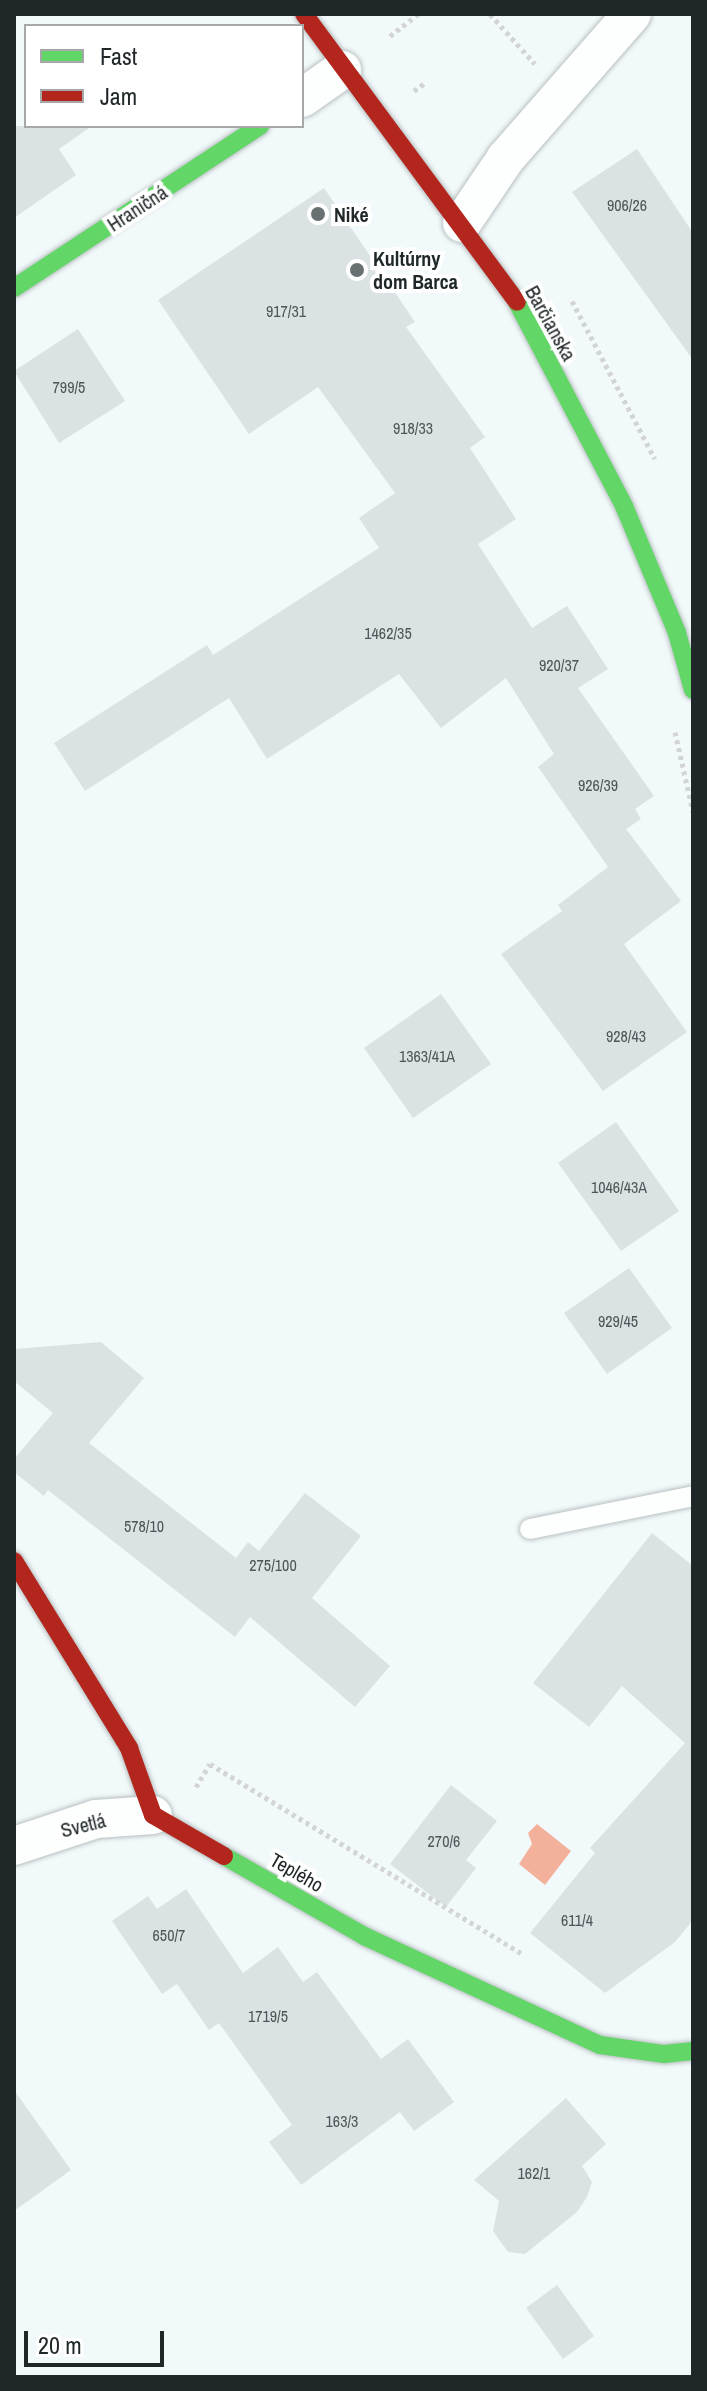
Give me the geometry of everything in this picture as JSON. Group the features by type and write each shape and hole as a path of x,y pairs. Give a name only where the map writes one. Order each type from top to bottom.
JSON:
{"street":[{"name":"Barčianska","path":"304,14 342,70 462,223 517,302 624,506 677,633 693,690"},
{"path":"462,223 506,158 632,14"},
{"path":"304,97 342,70"},
{"name":"Hraničná","path":"14,288 257,128"},
{"path":"14,1561 129,1748 153,1815"},
{"name":"Svetlá","path":"14,1846 96,1819 153,1815"},
{"name":"Teplého","path":"153,1815 364,1936 600,2045 664,2054 693,2051"}],"lane":[{"path":"530,1529 693,1496"}],"path":[{"path":"390,36 418,14"},
{"path":"490,14 541,72"}],"shaded area":[{"path":"537,1824 571,1851 545,1885 519,1864 532,1844 528,1833"}],"building":[{"path":"14,126 89,128 59,149 76,175 14,218"},
{"path":"637,149 693,233 693,360 572,192"},
{"path":"324,188 415,322 406,327 485,437 470,448 516,519 478,544 532,628 567,606 608,669 578,688 654,796 635,809 641,819 626,829 681,901 624,944 687,1032 603,1091 501,954 562,911 558,905 608,867 538,767 554,754 506,678 441,728 399,674 267,759 229,698 85,791 54,743 207,645 213,655 379,548 359,518 395,493 318,387 249,434 158,300"},
{"path":"78,329 125,401 59,443 14,371"},
{"path":"441,994 491,1064 413,1118 364,1048"},
{"path":"616,1122 679,1211 621,1251 558,1163"},
{"path":"629,1268 672,1328 607,1374 564,1313"},
{"path":"101,1342 144,1378 89,1443 236,1558 248,1542 259,1551 305,1493 361,1536 312,1598 390,1666 355,1707 250,1617 235,1637 48,1490 44,1496 14,1472 14,1459 53,1413 14,1381 14,1349"},
{"path":"652,1533 693,1566 693,1920 675,1942 605,1993 530,1933 595,1853 590,1848 685,1743 622,1686 589,1727 533,1683"},
{"path":"451,1785 497,1821 466,1860 476,1868 446,1907 390,1864"},
{"path":"186,1889 243,1973 278,1947 303,1982 317,1972 381,2059 408,2039 454,2102 414,2131 400,2112 301,2185 269,2142 292,2125 219,2023 209,2030 177,1984 162,1994 112,1921 148,1896 157,1909"},
{"path":"14,2090 71,2170 14,2211"},
{"path":"566,2098 606,2144 582,2166 592,2182 587,2197 577,2212 525,2254 508,2252 493,2231 499,2201 474,2180"},
{"path":"557,2285 594,2336 563,2359 526,2308"}],"traffic: fast":[{"path":"14,288 257,128"},
{"path":"517,302 624,506 677,633 693,690"},
{"path":"224,1856 364,1936 600,2045 664,2054 693,2051"}],"traffic: jam":[{"path":"304,14 517,302"},
{"path":"14,1561 129,1748 153,1815 224,1856"}],"place":[{"name":"Niké","path":"318,214"},
{"name":"Kultúrny dom Barca","path":"357,270"}]}
